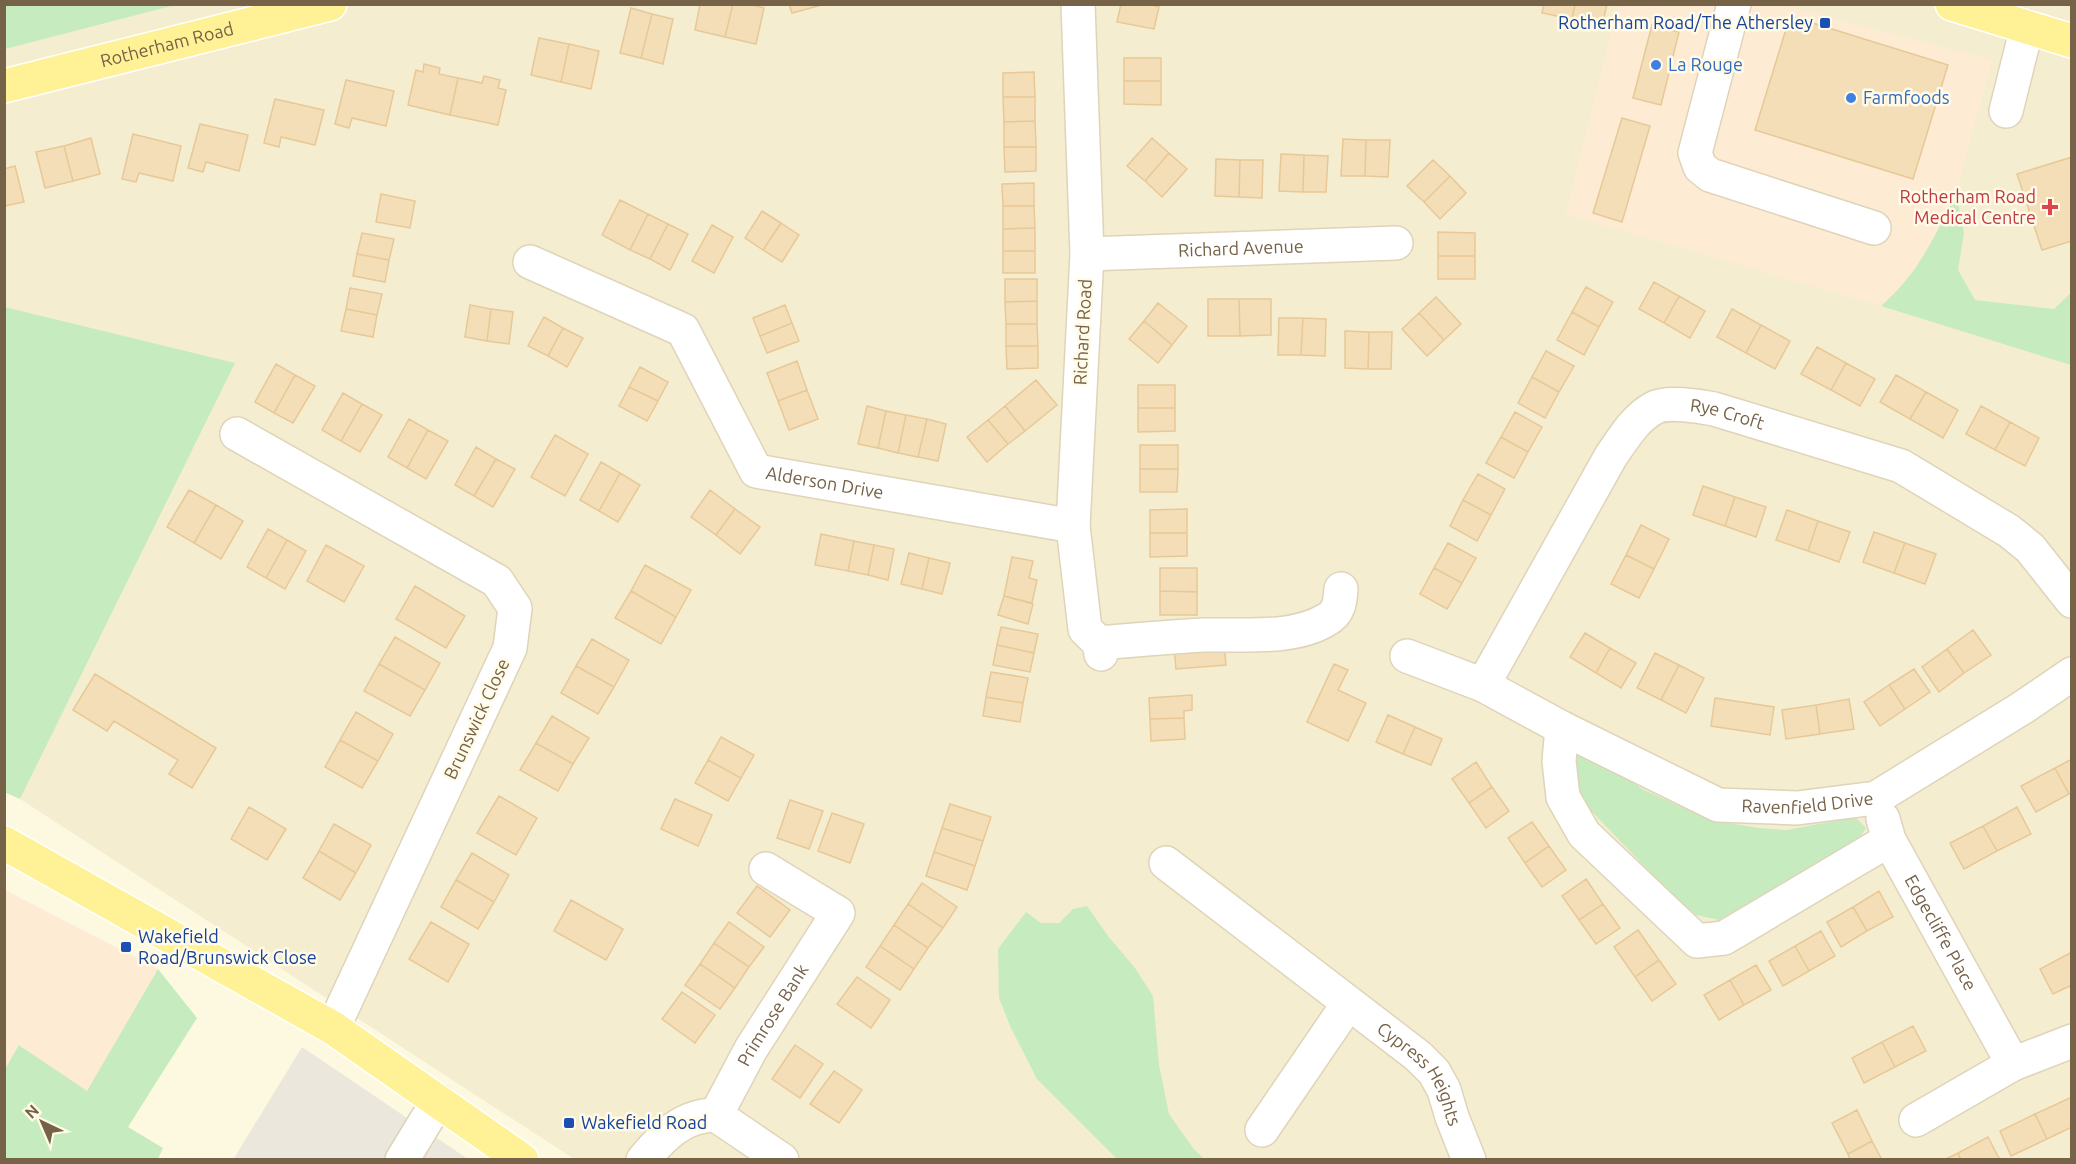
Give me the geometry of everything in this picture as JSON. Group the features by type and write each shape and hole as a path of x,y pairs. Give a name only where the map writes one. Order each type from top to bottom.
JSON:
{"main road":[{"name":"Rotherham Road","path":"4,86 330,4"},
{"path":"1952,4 2072,41"},
{"path":"4,843 333,1028 522,1160"}],"street":[{"name":"Richard Road","path":"1078,4 1087,254 1073,526 1085,629 1100,648 1203,635 1268,634 1310,628 1334,614 1340,606 1341,590"},
{"path":"1734,4 1695,153 1700,167 1710,176 1874,228"},
{"path":"2006,111 2027,27"},
{"name":"Richard Avenue","path":"1087,254 1396,243"},
{"name":"Alderson Drive","path":"531,262 683,330 756,471 1073,526"},
{"name":"Rye Croft","path":"1483,685 1611,456 1630,428 1655,406 1688,404 1714,409 1901,466 2009,531 2030,548 2072,601"},
{"name":"Brunswick Close","path":"237,434 497,581 514,608 510,648 333,1028"},
{"name":"Ravenfield Drive","path":"1407,656 1483,685 1562,728 1718,805 1797,808 1876,798 2022,708 2072,674"},
{"path":"1562,728 1559,761 1563,797 1584,834 1697,941 1724,938 1889,840"},
{"name":"Edgecliffe Place","path":"1876,798 1889,840 2013,1064"},
{"name":"Cypress Heights","path":"1166,863 1411,1050 1434,1072 1444,1090 1469,1160"},
{"name":"Primrose Bank","path":"716,1115 751,1049 838,913 766,869"},
{"path":"1262,1130 1348,1004"},
{"path":"1916,1120 2013,1064 2072,1041"},
{"path":"402,1160 438,1101"},
{"path":"643,1160 659,1139 684,1122 701,1115 716,1115 782,1160"}],"shaded area":[{"path":"5,5 2071,5 2071,1159 574,1159 20,799 234,363 5,307"},
{"path":"1618,5 1784,5 1992,60 1922,318 1566,214"},
{"path":"5,890 158,969 87,1092 20,1045 5,1069"},
{"path":"302,1047 468,1159 233,1160"}],"green space":[{"path":"5,4 175,4 175,5 5,49"},
{"path":"1956,193 1964,233 1958,270 1975,300 2054,309 2071,293 2071,365 1881,306 1916,267"},
{"path":"5,307 235,363 20,799 4,792"},
{"path":"1573,752 1585,752 1644,790 1710,820 1787,830 1855,817 1866,828 1859,839 1719,920 1696,915 1670,893 1574,793"},
{"path":"1087,906 1135,968 1153,996 1159,1065 1169,1114 1193,1148 1204,1159 1117,1159 1037,1079 1011,1028 999,998 998,949 1026,912 1041,923 1059,923 1073,909"},
{"path":"158,969 197,1018 128,1127 163,1148 158,1159 5,1159 5,1069 19,1045 87,1091"}],"building":[{"path":"700,4 733,4 725,37 695,30"},
{"path":"733,4 749,4 764,8 756,44 725,37"},
{"path":"789,4 822,4 822,5 792,13"},
{"path":"1121,4 1148,4 1159,7 1154,29 1117,22"},
{"path":"1544,4 1575,4 1572,19 1542,13"},
{"path":"1575,4 1607,4 1602,26 1572,19"},
{"path":"631,8 652,14 641,58 620,53"},
{"path":"652,14 673,19 663,64 641,58"},
{"name":"Farmfoods","path":"1790,16 1948,65 1913,179 1755,130"},
{"name":"La Rouge","path":"1652,25 1679,32 1661,105 1633,98"},
{"path":"539,38 569,44 561,82 531,75"},
{"path":"569,44 599,51 591,89 561,82"},
{"path":"1124,58 1161,58 1161,81 1124,81"},
{"path":"424,64 440,68 439,74 458,78 450,115 408,105 416,70 423,72"},
{"path":"1034,72 1035,97 1003,97 1003,73"},
{"path":"484,76 500,80 498,88 506,90 498,125 450,115 458,78 482,83"},
{"path":"346,80 394,91 386,126 352,118 349,128 335,124"},
{"path":"1124,81 1161,81 1161,105 1124,104"},
{"path":"1003,97 1035,97 1035,121 1004,122"},
{"path":"275,99 324,110 315,145 281,137 279,147 264,143"},
{"path":"1622,118 1650,126 1622,222 1593,213"},
{"path":"1035,121 1036,147 1004,147 1004,122"},
{"path":"200,124 248,135 239,171 206,162 203,172 188,168"},
{"path":"133,134 181,146 173,181 139,173 136,182 122,179"},
{"path":"91,138 100,174 73,181 64,146"},
{"path":"1152,138 1169,153 1145,181 1127,166"},
{"path":"1343,139 1366,140 1365,176 1341,176"},
{"path":"1366,140 1390,140 1388,177 1365,176"},
{"path":"64,146 73,181 45,188 36,152"},
{"path":"1004,147 1036,147 1036,171 1005,172"},
{"path":"1169,153 1187,169 1162,197 1145,181"},
{"path":"1281,154 1304,155 1303,192 1279,191"},
{"path":"1304,155 1328,156 1326,192 1303,192"},
{"name":"Rotherham Road Medical Centre","path":"2072,157 2072,241 2042,250 2017,174"},
{"path":"1216,159 1240,160 1239,197 1215,196"},
{"path":"1240,160 1263,160 1262,198 1239,197"},
{"path":"1433,160 1450,176 1424,202 1407,186"},
{"path":"15,166 24,202 4,206 4,169"},
{"path":"1450,176 1466,193 1440,219 1424,202"},
{"path":"1034,183 1034,206 1003,206 1002,184"},
{"path":"381,194 415,201 410,228 376,222"},
{"path":"620,200 648,214 630,250 602,235"},
{"path":"1003,206 1034,206 1035,228 1003,229"},
{"path":"762,211 781,223 763,250 745,238"},
{"path":"648,214 668,224 650,259 630,250"},
{"path":"781,223 799,235 782,262 763,250"},
{"path":"668,224 688,234 670,270 650,259"},
{"path":"712,225 733,237 714,273 692,261"},
{"path":"1035,228 1035,251 1003,251 1003,229"},
{"path":"1438,232 1475,233 1475,256 1438,256"},
{"path":"362,233 394,239 389,260 357,254"},
{"path":"1003,251 1035,251 1035,273 1003,273"},
{"path":"357,254 389,260 385,282 353,276"},
{"path":"1438,256 1475,256 1475,279 1438,279"},
{"path":"1005,279 1037,279 1037,301 1005,302"},
{"path":"1654,282 1679,296 1664,323 1639,309"},
{"path":"1586,287 1613,302 1599,327 1572,312"},
{"path":"350,288 382,294 377,315 346,309"},
{"path":"1679,296 1705,311 1690,338 1664,323"},
{"path":"1436,297 1461,324 1444,340 1419,313"},
{"path":"1208,299 1239,299 1240,336 1208,336"},
{"path":"1239,299 1271,299 1271,335 1240,336"},
{"path":"1037,301 1037,324 1006,324 1005,302"},
{"path":"1158,303 1187,326 1172,345 1144,321"},
{"path":"470,305 491,309 487,341 465,337"},
{"path":"785,305 792,323 760,336 753,318"},
{"path":"346,309 377,315 373,337 341,331"},
{"path":"491,309 513,312 509,344 487,341"},
{"path":"1732,309 1761,325 1746,353 1717,337"},
{"path":"1572,312 1599,327 1584,355 1557,340"},
{"path":"1419,313 1444,340 1427,356 1402,329"},
{"path":"544,317 563,328 548,356 528,346"},
{"path":"1279,318 1303,318 1301,355 1278,355"},
{"path":"1303,318 1326,319 1325,356 1301,355"},
{"path":"1144,321 1172,345 1158,363 1129,339"},
{"path":"792,323 799,341 767,353 760,336"},
{"path":"1006,324 1037,324 1038,346 1006,346"},
{"path":"1761,325 1790,341 1775,369 1746,353"},
{"path":"563,328 583,338 567,367 548,356"},
{"path":"1345,331 1369,332 1368,369 1345,368"},
{"path":"1369,332 1392,332 1391,369 1368,369"},
{"path":"1006,346 1038,346 1038,368 1007,369"},
{"path":"1817,347 1846,363 1831,390 1801,374"},
{"path":"1546,351 1574,366 1559,392 1532,377"},
{"path":"797,361 807,390 778,401 767,373"},
{"path":"1846,363 1875,379 1860,406 1831,390"},
{"path":"276,364 295,375 274,413 255,402"},
{"path":"640,367 668,382 658,401 629,387"},
{"path":"295,375 315,386 293,423 274,413"},
{"path":"1896,375 1926,392 1910,419 1880,402"},
{"path":"1532,377 1559,392 1545,418 1518,403"},
{"path":"1036,380 1057,405 1025,431 1005,406"},
{"path":"1138,385 1175,385 1175,408 1138,408"},
{"path":"629,387 658,401 647,421 619,406"},
{"path":"807,390 818,419 789,430 778,401"},
{"path":"1926,392 1958,410 1943,438 1910,419"},
{"path":"343,393 362,404 341,441 322,430"},
{"path":"362,404 382,415 360,452 341,441"},
{"path":"867,406 886,411 878,448 858,444"},
{"path":"1005,406 1025,431 1008,444 988,420"},
{"path":"1981,406 2010,422 1995,450 1966,434"},
{"path":"1138,408 1175,408 1175,431 1138,432"},
{"path":"886,411 906,415 898,453 878,448"},
{"path":"1515,412 1542,427 1528,452 1501,437"},
{"path":"906,415 927,419 918,457 898,453"},
{"path":"409,419 428,430 407,468 388,457"},
{"path":"927,419 946,424 938,461 918,457"},
{"path":"988,420 1008,444 987,462 967,437"},
{"path":"2010,422 2039,438 2025,466 1995,450"},
{"path":"428,430 448,441 426,479 407,468"},
{"path":"555,435 588,454 565,496 531,477"},
{"path":"1501,437 1528,452 1514,478 1486,463"},
{"path":"1140,445 1178,445 1178,469 1140,469"},
{"path":"476,447 496,459 474,496 455,485"},
{"path":"496,459 515,469 493,507 474,496"},
{"path":"601,462 620,473 599,511 580,500"},
{"path":"1140,469 1178,469 1177,492 1140,492"},
{"path":"620,473 640,485 618,522 599,511"},
{"path":"1478,474 1505,489 1491,515 1463,500"},
{"path":"1703,486 1735,497 1725,526 1693,515"},
{"path":"189,490 216,505 194,543 167,527"},
{"path":"710,490 735,509 716,535 691,517"},
{"path":"1735,497 1766,507 1756,537 1725,526"},
{"path":"1463,500 1491,515 1477,541 1450,526"},
{"path":"216,505 243,521 221,559 194,543"},
{"path":"735,509 760,527 740,554 716,535"},
{"path":"1187,509 1187,533 1150,533 1150,510"},
{"path":"1787,510 1818,521 1808,551 1776,540"},
{"path":"1818,521 1850,532 1839,562 1808,551"},
{"path":"1641,525 1669,539 1654,569 1626,555"},
{"path":"268,529 287,540 266,578 247,567"},
{"path":"1874,532 1905,543 1894,573 1863,562"},
{"path":"1150,533 1187,533 1187,556 1150,557"},
{"path":"821,534 854,541 848,571 815,565"},
{"path":"287,540 306,551 285,589 266,578"},
{"path":"854,541 874,545 868,575 848,571"},
{"path":"1448,543 1476,558 1462,583 1434,568"},
{"path":"1905,543 1936,554 1925,584 1894,573"},
{"path":"326,545 364,566 344,602 307,581"},
{"path":"874,545 894,549 888,580 868,575"},
{"path":"909,553 929,558 922,589 901,584"},
{"path":"1626,555 1654,569 1639,598 1611,584"},
{"path":"1012,557 1033,561 1029,578 1037,580 1032,603 1004,596"},
{"path":"929,558 950,563 942,594 922,589"},
{"path":"645,565 691,590 676,617 631,591"},
{"path":"1160,568 1197,568 1197,592 1160,591"},
{"path":"1434,568 1462,583 1447,609 1420,594"},
{"path":"415,586 465,616 446,648 396,619"},
{"path":"631,591 676,617 661,644 615,618"},
{"path":"1160,591 1197,592 1197,615 1160,615"},
{"path":"1004,596 1033,604 1028,624 998,615"},
{"path":"1001,627 1038,634 1034,653 997,645"},
{"path":"1973,630 1991,655 1964,673 1947,649"},
{"path":"1585,633 1610,648 1596,673 1570,657"},
{"path":"395,637 440,663 425,690 379,664"},
{"path":"592,639 629,660 614,687 576,666"},
{"path":"1224,642 1226,665 1176,669 1174,646"},
{"path":"997,645 1034,653 1030,672 993,665"},
{"path":"1610,648 1636,663 1621,688 1596,673"},
{"path":"1947,649 1964,673 1939,692 1922,667"},
{"path":"1655,653 1679,665 1661,700 1637,688"},
{"path":"379,664 425,690 410,716 364,691"},
{"path":"1334,664 1348,670 1338,690 1366,703 1348,741 1307,722"},
{"path":"1679,665 1704,678 1686,713 1661,700"},
{"path":"576,666 614,687 598,714 561,693"},
{"path":"1914,669 1930,692 1905,709 1889,685"},
{"path":"991,672 1028,678 1023,703 986,697"},
{"path":"95,674 216,748 192,788 169,774 178,760 114,721 107,731 73,710"},
{"path":"1889,685 1905,709 1880,726 1864,702"},
{"path":"1192,695 1192,710 1184,711 1184,718 1150,719 1149,698"},
{"path":"986,697 1023,703 1020,722 983,716"},
{"path":"1715,698 1774,707 1770,735 1711,726"},
{"path":"1849,699 1854,729 1820,734 1816,705"},
{"path":"1816,705 1820,734 1786,739 1782,710"},
{"path":"356,712 393,734 378,761 340,740"},
{"path":"1388,715 1415,727 1403,754 1376,742"},
{"path":"552,716 589,738 573,764 536,743"},
{"path":"1184,718 1185,739 1151,741 1150,719"},
{"path":"1415,727 1442,739 1431,765 1403,754"},
{"path":"721,737 754,755 741,778 708,760"},
{"path":"340,740 378,761 362,788 325,767"},
{"path":"536,743 573,764 558,791 520,770"},
{"path":"2072,759 2072,792 2069,794 2055,768"},
{"path":"708,760 741,778 728,801 695,783"},
{"path":"1476,762 1492,787 1469,803 1452,779"},
{"path":"2055,768 2069,794 2036,812 2021,786"},
{"path":"1492,787 1509,811 1486,828 1469,803"},
{"path":"499,796 537,818 516,855 477,833"},
{"path":"675,799 712,815 698,846 661,829"},
{"path":"790,800 823,811 809,849 777,838"},
{"path":"950,804 991,817 983,841 942,828"},
{"path":"249,807 286,829 267,860 231,839"},
{"path":"2017,807 2031,834 1997,851 1983,826"},
{"path":"832,813 864,824 850,863 818,851"},
{"path":"1532,822 1549,846 1525,863 1508,838"},
{"path":"334,824 371,845 356,873 319,851"},
{"path":"1983,826 1997,851 1964,869 1950,843"},
{"path":"942,828 983,841 975,866 934,852"},
{"path":"1549,846 1566,870 1542,887 1525,863"},
{"path":"319,851 356,873 340,900 303,878"},
{"path":"934,852 975,866 967,890 926,876"},
{"path":"472,853 509,875 494,902 456,880"},
{"path":"1586,879 1603,904 1579,920 1562,896"},
{"path":"456,880 494,902 478,929 441,907"},
{"path":"922,883 957,907 943,928 908,904"},
{"path":"757,886 790,910 770,937 737,913"},
{"path":"1879,891 1893,917 1867,931 1853,907"},
{"path":"571,900 623,929 606,960 554,931"},
{"path":"908,904 943,928 928,948 894,925"},
{"path":"1603,904 1620,928 1596,944 1579,920"},
{"path":"1853,907 1867,931 1841,947 1827,922"},
{"path":"431,922 469,944 448,982 409,959"},
{"path":"729,922 764,947 749,967 714,943"},
{"path":"894,925 928,948 914,969 880,946"},
{"path":"1638,930 1659,960 1635,977 1614,947"},
{"path":"1821,931 1835,956 1809,971 1795,946"},
{"path":"714,943 749,967 735,988 700,964"},
{"path":"880,946 914,969 900,990 866,967"},
{"path":"1795,946 1809,971 1783,986 1769,961"},
{"path":"2072,952 2072,985 2053,994 2040,969"},
{"path":"1659,960 1676,984 1652,1001 1635,977"},
{"path":"700,964 735,988 720,1009 685,985"},
{"path":"1756,965 1771,990 1744,1005 1730,980"},
{"path":"857,977 890,1000 871,1028 837,1004"},
{"path":"1730,980 1744,1005 1719,1020 1704,995"},
{"path":"682,992 715,1015 695,1043 662,1019"},
{"path":"1913,1026 1926,1051 1895,1067 1882,1042"},
{"path":"1882,1042 1895,1067 1864,1083 1852,1058"},
{"path":"795,1045 823,1064 800,1098 772,1079"},
{"path":"834,1071 862,1090 839,1123 810,1104"},
{"path":"2072,1097 2072,1127 2047,1139 2035,1114"},
{"path":"1857,1110 1872,1141 1848,1154 1832,1123"},
{"path":"2035,1114 2047,1139 2011,1156 2000,1131"},
{"path":"1988,1137 2000,1160 1961,1160 1958,1153"},
{"path":"1872,1141 1882,1160 1850,1160 1848,1154"},
{"path":"1958,1153 1961,1160 1944,1160"}],"place":[{"name":"Rotherham Road/The Athersley","path":"1825,23"},
{"name":"La Rouge","path":"1656,65"},
{"name":"Farmfoods","path":"1851,98"},
{"name":"Rotherham Road Medical Centre","path":"2050,207"},
{"name":"Wakefield Road/Brunswick Close","path":"126,947"},
{"name":"Wakefield Road","path":"569,1123"}]}
